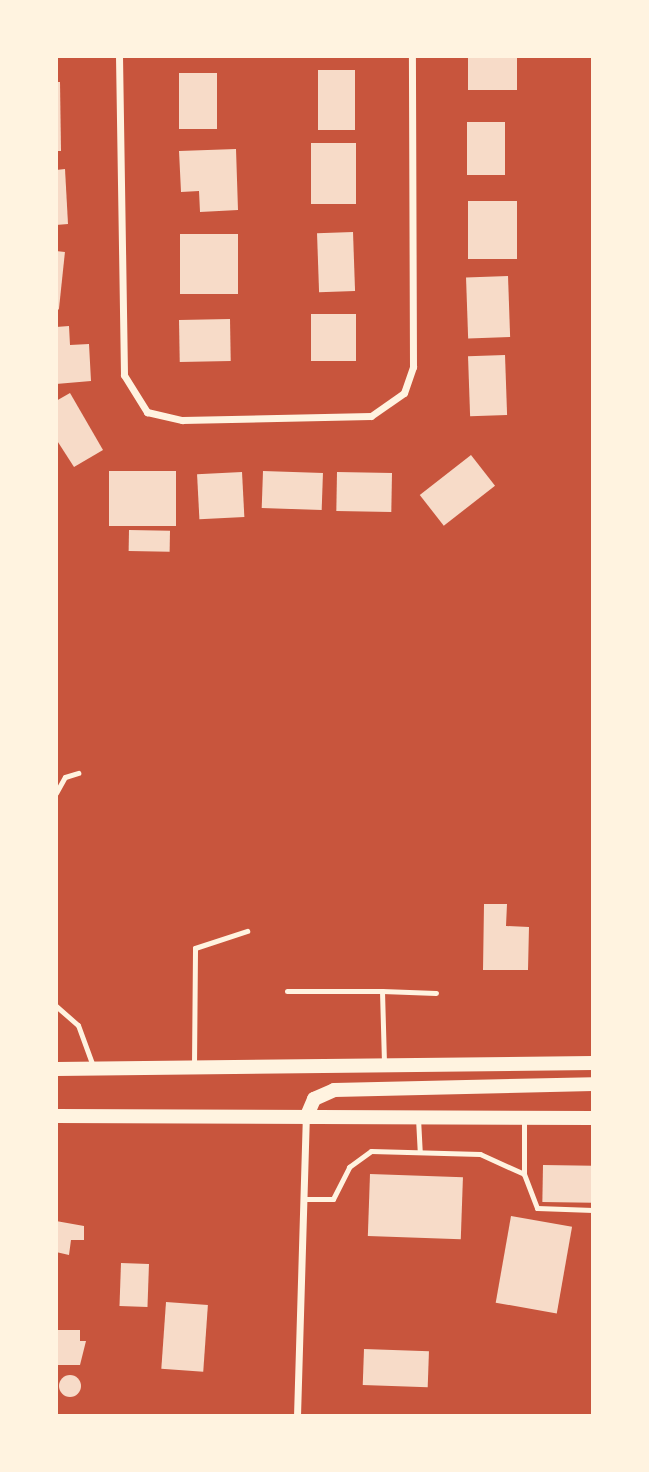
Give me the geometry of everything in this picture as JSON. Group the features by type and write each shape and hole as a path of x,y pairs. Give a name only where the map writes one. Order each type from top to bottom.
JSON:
{"main road":[{"path":"56,1069 593,1063"},
{"path":"306,1118 314,1099 334,1090 593,1084"},
{"path":"56,1116 593,1118"}],"street":[{"path":"119,56 124,375 140,405 163,418 350,418 394,404 414,367 412,56"},
{"path":"297,1416 306,1118"}],"lane":[{"path":"56,793 65,777 78,773"},
{"path":"194,1068 195,948 247,931"},
{"path":"382,991 384,1066"},
{"path":"287,992 436,993"},
{"path":"56,1006 88,1042 93,1069"},
{"path":"418,1118 420,1152"},
{"path":"524,1118 524,1174 537,1208 593,1210"},
{"path":"304,1199 333,1199 349,1167 371,1151 480,1154 524,1174"}],"building":[{"path":"468,56 517,56 517,90 468,90"},
{"path":"318,70 355,70 355,130 318,130"},
{"path":"179,73 217,73 217,129 179,129"},
{"path":"56,82 60,82 61,151 56,151"},
{"path":"467,122 505,122 505,175 467,175"},
{"path":"311,143 356,143 356,204 311,204"},
{"path":"236,149 238,210 200,212 199,191 181,192 179,151"},
{"path":"65,169 68,224 56,225 56,170"},
{"path":"468,201 517,201 517,259 468,259"},
{"path":"353,232 355,291 319,292 317,233"},
{"path":"180,234 238,234 238,294 180,294"},
{"path":"56,251 65,252 59,310 56,309"},
{"path":"508,276 510,337 468,338 466,277"},
{"path":"311,314 356,314 356,361 311,361"},
{"path":"230,319 231,361 180,362 179,320"},
{"path":"69,326 70,345 89,344 91,381 56,384 56,327"},
{"path":"505,355 507,415 470,416 468,356"},
{"path":"70,393 103,450 74,467 56,439 56,401"},
{"path":"471,455 495,486 444,526 420,495"},
{"path":"109,471 176,471 176,526 109,526"},
{"path":"263,471 323,473 322,510 262,508"},
{"path":"242,472 244,517 199,519 197,474"},
{"path":"337,472 392,473 391,512 336,511"},
{"path":"129,530 170,531 170,552 129,551"},
{"path":"484,904 507,904 506,926 529,927 528,970 483,970"},
{"path":"543,1165 593,1166 592,1203 542,1202"},
{"path":"370,1174 463,1177 461,1239 368,1236"},
{"path":"511,1216 572,1227 557,1313 496,1303"},
{"path":"56,1221 84,1226 84,1240 71,1240 69,1255 56,1252"},
{"path":"121,1263 149,1264 147,1307 119,1306"},
{"path":"166,1302 208,1305 203,1372 161,1369"},
{"path":"56,1330 80,1330 80,1341 86,1341 80,1365 56,1365"},
{"path":"364,1349 429,1351 428,1387 363,1385"},
{"path":"70,1375 78,1378 81,1386 78,1394 70,1397 62,1394 59,1386 62,1378"}]}
